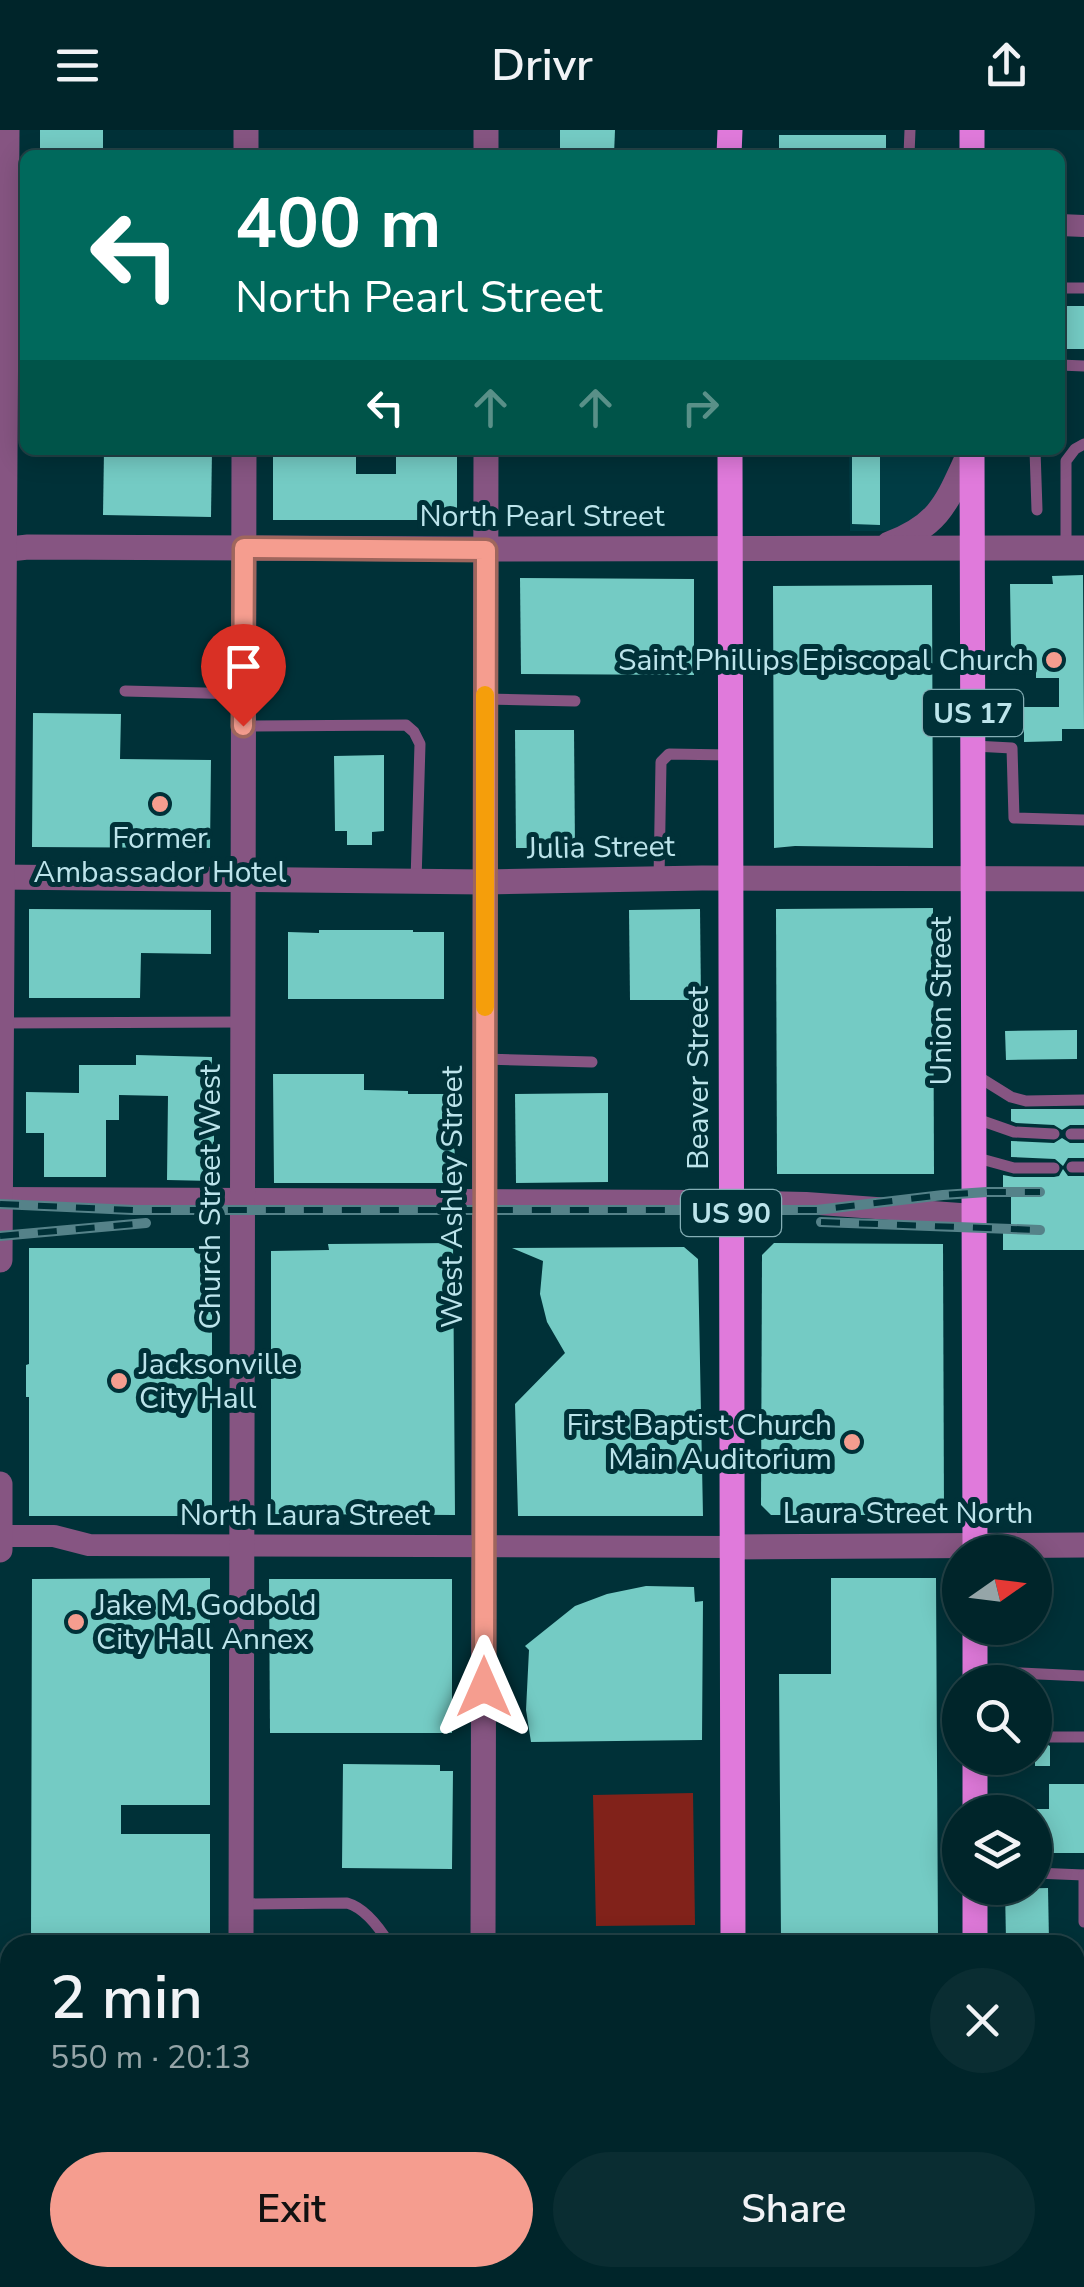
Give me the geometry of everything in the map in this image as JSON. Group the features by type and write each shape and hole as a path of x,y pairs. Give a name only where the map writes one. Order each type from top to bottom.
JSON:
{"main road":[{"name":"Beaver Street","path":"730,455 733,1935"},
{"name":"Union Street","path":"971,455 974,1535"},
{"path":"975,1905 976,1935"}],"street":[{"path":"0,1260 2,550 16,222 7,130"},
{"name":"Church Street West","path":"241,1935 244,455"},
{"name":"West Ashley Street","path":"483,1935 486,455"},
{"path":"878,548 908,537 932,521 946,502 969,455"},
{"name":"North Pearl Street","path":"2,550 1075,548"},
{"name":"Julia Street","path":"2,877 485,882 1084,878"},
{"path":"1,1198 731,1201 974,1215"},
{"path":"0,1484 0,1550"},
{"name":"North Laura Street","path":"0,1536 54,1536 89,1544 732,1547"},
{"name":"Laura Street North","path":"1052,1546 1084,1545"},
{"name":"Laura Street North","path":"732,1547 942,1549"}],"lane":[{"path":"1075,548 1066,461 1074,449 1084,444"},
{"path":"1036,455 1037,510"},
{"path":"125,691 243,694"},
{"path":"485,699 575,700"},
{"path":"243,726 406,726 414,732 420,744 416,881"},
{"path":"974,746 1012,748 1014,818 1084,820"},
{"path":"659,879 661,762 668,754 730,755"},
{"path":"3,1023 242,1022"},
{"path":"484,1059 592,1062"},
{"path":"974,1074 1012,1098 1084,1100"},
{"path":"974,1118 1014,1132 1054,1134"},
{"path":"974,1157 1014,1168 1054,1168"},
{"path":"1052,1676 1084,1676"},
{"path":"1052,1738 1084,1737"},
{"path":"1052,1874 1084,1875 1084,1922"},
{"path":"241,1904 347,1903 355,1905 384,1935"}],"shaded area":[{"path":"849,455 951,455 949,473 933,510 897,531 850,531"},
{"path":"693,1793 695,1925 596,1926 593,1795"}],"building":[{"path":"40,130 103,130 103,150 40,150"},
{"path":"560,130 615,130 614,150 560,150"},
{"path":"779,135 886,135 886,150 779,150"},
{"path":"1065,306 1084,306 1084,349 1065,349"},
{"path":"104,455 212,455 211,517 103,515"},
{"path":"273,455 356,455 356,474 396,474 396,455 457,455 457,520 273,520"},
{"path":"852,455 880,455 880,525 852,524"},
{"name":"Saint Phillips Episcopal Church","path":"1083,575 1084,729 1062,729 1062,741 1024,742 1024,707 1059,707 1059,678 1036,678 1036,662 1027,662 1011,645 1010,584 1053,584 1052,576"},
{"path":"520,578 694,579 694,675 521,674"},
{"path":"932,585 933,848 774,848 773,586"},
{"path":"33,713 121,714 120,759 211,760 210,848 32,847"},
{"path":"515,730 574,730 575,848 516,848"},
{"path":"384,755 384,831 372,832 372,845 347,845 347,831 335,831 334,756"},
{"path":"933,908 934,1174 777,1174 776,909"},
{"path":"29,909 211,910 211,954 141,953 140,998 29,998"},
{"path":"700,909 701,1000 630,1000 629,910"},
{"path":"288,932 444,932 444,999 288,999"},
{"path":"1077,1030 1077,1059 1006,1060 1005,1031"},
{"path":"136,1055 212,1057 214,1181 167,1180 168,1096 119,1095 119,1120 106,1120 106,1177 44,1177 44,1133 26,1133 26,1092 79,1093 79,1065 136,1065"},
{"path":"273,1074 364,1074 364,1090 454,1094 455,1183 274,1183"},
{"path":"608,1093 608,1182 516,1183 515,1094"},
{"path":"1011,1109 1084,1109 1084,1125 1070,1125 1062,1130 1054,1125 1016,1123 1011,1121"},
{"path":"1062,1138 1070,1143 1084,1143 1084,1158 1068,1158 1063,1166 1055,1159 1011,1157 1011,1141 1054,1143"},
{"path":"1063,1169 1068,1176 1084,1176 1084,1250 1003,1250 1003,1233 1011,1233 1011,1191 1003,1191 1003,1175 1054,1177"},
{"path":"453,1243 455,1515 271,1514 271,1251 329,1250 328,1244"},
{"name":"First Baptist Church Main Auditorium","path":"774,1243 943,1244 944,1515 771,1515 761,1505 762,1255"},
{"path":"684,1247 698,1259 703,1516 518,1516 515,1404 565,1353 547,1322 540,1294 543,1261 512,1248"},
{"name":"Jacksonville City Hall","path":"29,1248 212,1248 212,1516 29,1516"},
{"path":"210,1578 210,1805 121,1805 121,1834 210,1834 210,1935 31,1935 32,1579"},
{"path":"831,1578 936,1578 938,1935 781,1935 779,1674 831,1674"},
{"path":"269,1579 452,1579 452,1733 270,1733"},
{"path":"646,1586 694,1587 695,1602 703,1601 702,1740 531,1742 526,1710 529,1650 525,1646 575,1606"},
{"path":"343,1764 440,1765 440,1771 453,1771 452,1869 342,1868"},
{"path":"1049,1784 1084,1784 1084,1853 1052,1853"},
{"path":"1005,1905 1048,1905 1049,1935 1006,1935"}],"railway":[{"path":"0,1204 133,1210 817,1210 943,1195 1040,1192"},
{"path":"821,1222 1040,1230"},
{"path":"0,1236 146,1223"}],"slow traffic":[{"path":"485,695 485,1007"}],"place":[{"name":"Saint Phillips Episcopal Church","path":"1054,660"},
{"name":"Former Ambassador Hotel","path":"160,804"},
{"name":"Jacksonville City Hall","path":"119,1381"},
{"name":"First Baptist Church Main Auditorium","path":"852,1442"},
{"name":"Jake M. Godbold City Hall Annex","path":"76,1622"}],"route":[{"path":"243,726 244,548 486,550 484,1687"}]}
